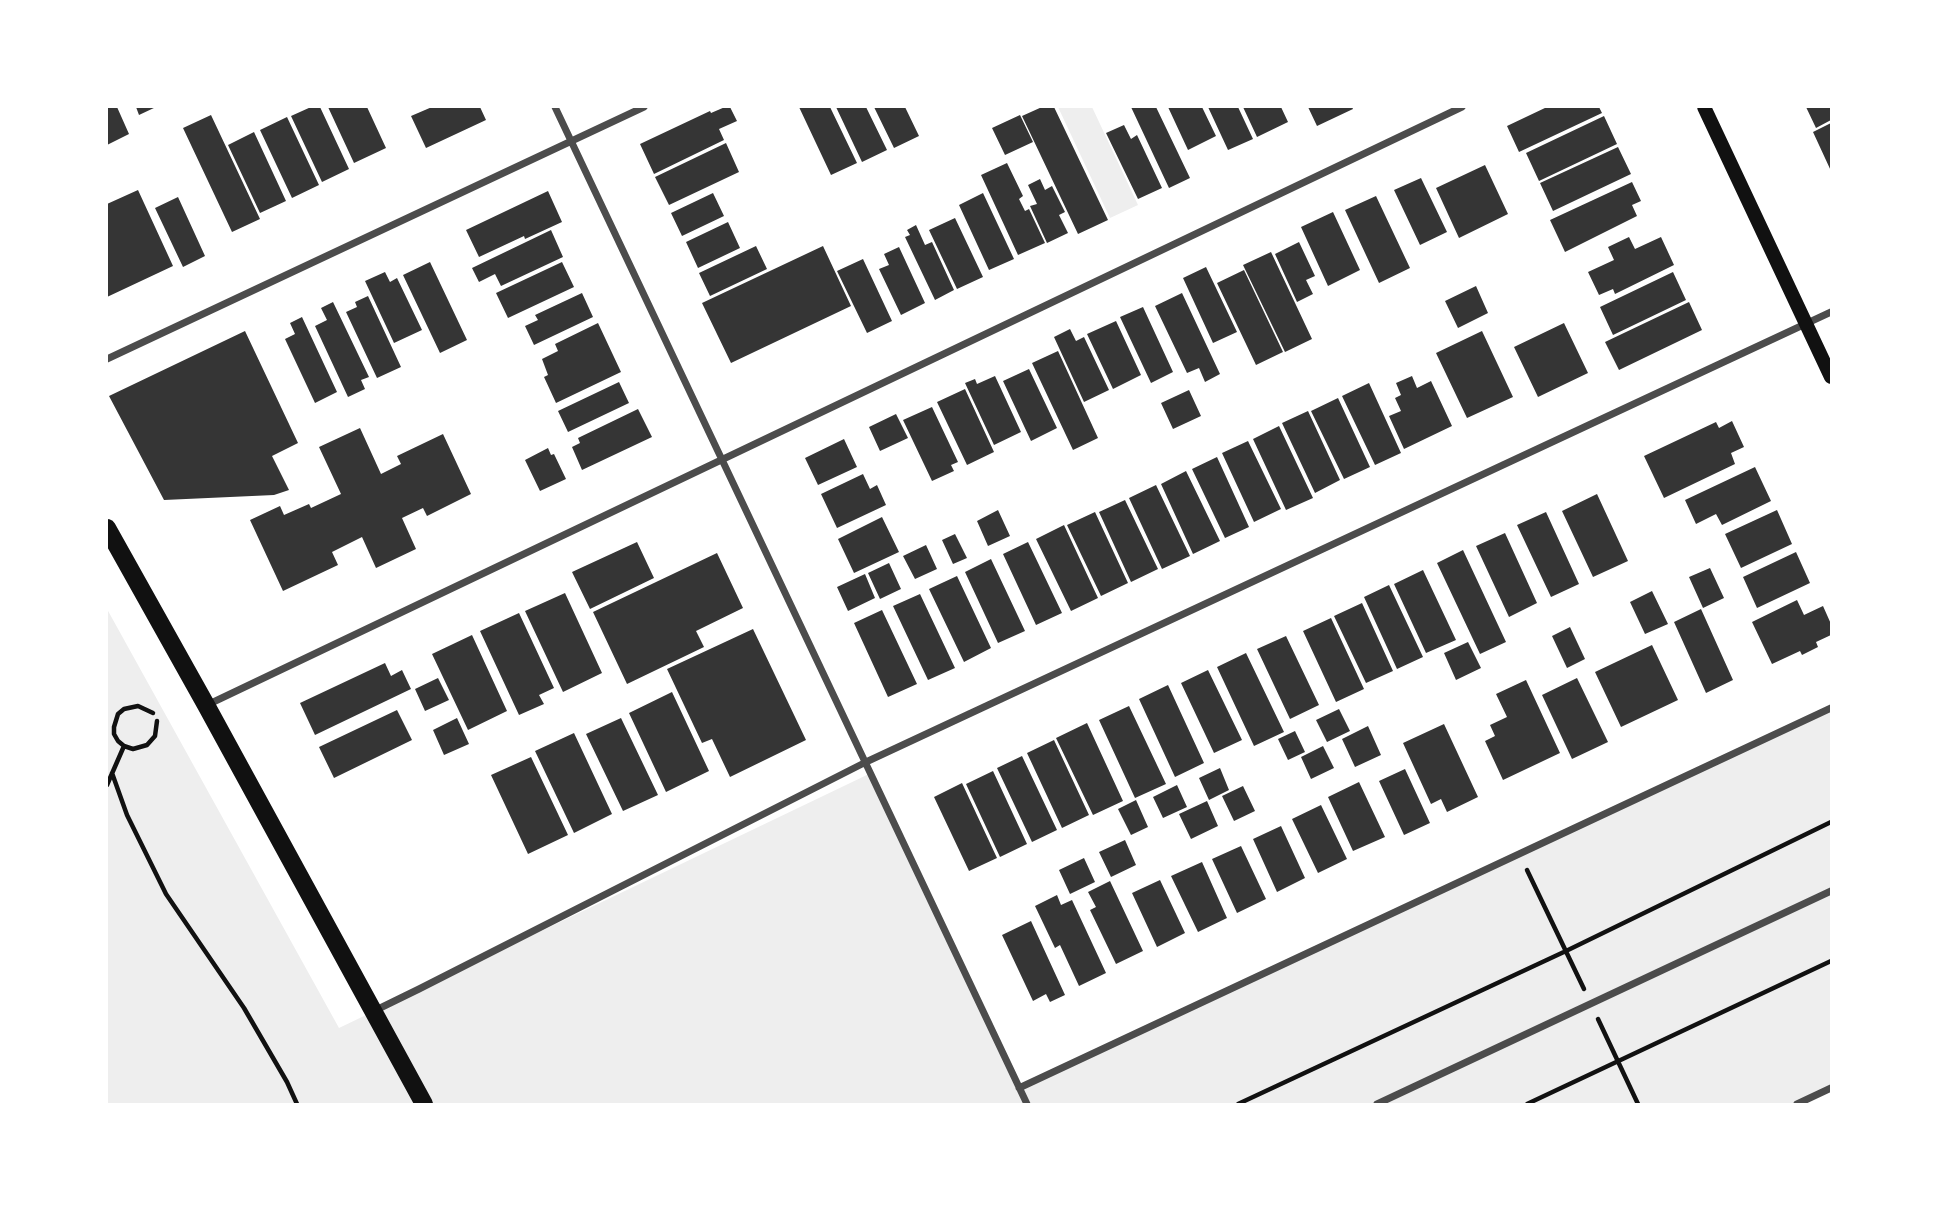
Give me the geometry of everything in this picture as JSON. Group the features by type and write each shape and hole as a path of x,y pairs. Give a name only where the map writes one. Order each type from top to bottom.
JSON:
{"main road":[{"path":"1704,107 1831,377"},
{"path":"107,528 425,1104"}],"street":[{"path":"555,107 1027,1104"},
{"path":"107,359 644,107"},
{"path":"206,705 1462,107"},
{"path":"374,1011 866,762 1831,312"},
{"path":"1019,1088 1831,708"},
{"path":"1377,1104 1831,891"},
{"path":"1797,1104 1831,1088"}],"path":[{"path":"153,713 138,706 124,709 115,720 114,734 124,746 133,749 147,745 155,736 157,721"},
{"path":"107,716 115,720"},
{"path":"107,738 114,734"},
{"path":"107,785 124,746"},
{"path":"112,773 127,815 166,894 243,1008 297,1104"},
{"path":"1238,1104 1566,951 1831,822"},
{"path":"1520,854 1638,1104"},
{"path":"1527,1104 1831,961"}],"shaded area":[{"path":"1058,107 1092,107 1138,205 1110,218"},
{"path":"107,609 339,1028 871,773 1018,1087 1831,707 1831,1088 1797,1104 107,1104"}],"building":[{"path":"107,107 117,107 129,134 107,145"},
{"path":"136,107 156,107 139,115"},
{"path":"311,107 320,107 349,169 322,182 291,116"},
{"path":"328,107 367,107 386,148 354,163"},
{"path":"432,107 480,107 486,120 426,148 411,116"},
{"path":"730,107 737,121 719,129 724,140 654,174 640,144 710,111 711,113"},
{"path":"799,107 830,107 857,163 831,175"},
{"path":"836,107 866,107 887,150 862,162"},
{"path":"874,107 905,107 919,136 894,148"},
{"path":"1042,107 1054,107 1108,220 1078,234 1022,116"},
{"path":"1131,107 1156,107 1190,178 1169,188"},
{"path":"1168,107 1202,107 1216,136 1188,150"},
{"path":"1208,107 1238,107 1253,139 1228,150"},
{"path":"1243,107 1281,107 1288,122 1257,137"},
{"path":"1308,107 1352,107 1353,109 1317,126"},
{"path":"1547,107 1599,107 1602,113 1519,152 1507,126"},
{"path":"1806,107 1831,107 1831,120 1816,128"},
{"path":"211,115 260,219 232,232 183,128"},
{"path":"1020,115 1033,142 1005,155 992,128"},
{"path":"1604,116 1617,144 1539,181 1526,153"},
{"path":"287,117 319,185 292,198 260,130"},
{"path":"1831,123 1831,171 1813,132"},
{"path":"1124,125 1131,139 1137,135 1162,188 1138,199 1106,133"},
{"path":"254,132 286,201 260,213 228,145"},
{"path":"726,143 739,172 669,205 655,177"},
{"path":"1618,147 1631,174 1553,211 1540,183"},
{"path":"1007,163 1023,196 1019,199 1025,211 1029,209 1045,243 1018,255 981,175"},
{"path":"1485,165 1508,214 1459,238 1436,188"},
{"path":"1421,178 1447,232 1420,245 1394,190"},
{"path":"1040,179 1045,190 1052,186 1065,212 1059,215 1068,233 1047,243 1030,206 1037,204 1028,185"},
{"path":"1632,182 1641,201 1632,205 1637,216 1565,252 1550,220"},
{"path":"138,190 173,266 107,297 107,204"},
{"path":"548,191 562,222 479,257 466,230"},
{"path":"713,193 724,216 682,236 671,213"},
{"path":"983,193 1014,259 989,270 959,205"},
{"path":"1376,196 1410,268 1379,283 1345,210"},
{"path":"178,197 205,256 183,267 155,208"},
{"path":"1333,212 1360,270 1328,286 1301,227"},
{"path":"955,218 983,277 957,289 929,230"},
{"path":"728,222 740,248 698,268 686,242"},
{"path":"916,225 925,245 932,242 954,290 935,300 905,237 910,235 907,230"},
{"path":"551,230 563,257 501,286 495,274 479,282 472,268"},
{"path":"1629,237 1635,249 1661,237 1674,265 1615,294 1613,289 1599,295 1588,272 1614,260 1608,247"},
{"path":"1299,242 1315,276 1306,280 1313,294 1297,302 1275,254"},
{"path":"756,246 767,269 710,296 699,273"},
{"path":"823,246 851,306 731,363 702,303"},
{"path":"899,247 925,303 901,315 879,269 889,265 884,254"},
{"path":"1271,252 1312,339 1285,352 1243,265"},
{"path":"863,259 892,321 867,333 837,271"},
{"path":"430,262 467,340 440,353 403,275"},
{"path":"562,262 574,287 508,318 496,293"},
{"path":"1206,267 1237,332 1213,343 1183,278"},
{"path":"1244,270 1283,352 1256,365 1217,283"},
{"path":"385,272 390,282 397,278 422,330 394,343 365,281"},
{"path":"1673,272 1686,300 1613,335 1600,307"},
{"path":"1476,286 1488,313 1458,328 1445,301"},
{"path":"582,293 593,317 534,345 525,326 538,320 535,315"},
{"path":"1182,293 1220,374 1205,382 1199,368 1187,373 1155,306"},
{"path":"368,296 401,367 377,378 346,312 357,307 355,302"},
{"path":"333,302 369,377 361,380 365,389 348,397 315,326 327,320 321,308"},
{"path":"1689,302 1702,330 1619,370 1605,342"},
{"path":"1143,307 1173,372 1151,383 1120,317"},
{"path":"302,317 337,392 315,403 285,339 295,334 290,323"},
{"path":"1116,321 1141,375 1113,389 1087,334"},
{"path":"598,323 621,372 556,403 544,377 548,375 542,359 558,351 555,344"},
{"path":"1564,323 1588,373 1538,397 1514,347"},
{"path":"1070,329 1076,341 1084,337 1109,390 1084,402 1054,337"},
{"path":"245,331 298,443 272,456 289,490 274,495 164,500 109,396"},
{"path":"1482,331 1513,397 1467,418 1436,353"},
{"path":"1058,351 1098,438 1073,450 1032,363"},
{"path":"1029,369 1057,428 1031,441 1003,381"},
{"path":"995,376 1021,432 994,445 965,383 975,379 977,384"},
{"path":"1412,376 1417,388 1431,381 1452,426 1404,449 1389,416 1401,411 1395,398 1401,395 1396,383"},
{"path":"619,382 629,403 568,432 558,411"},
{"path":"1369,383 1401,453 1375,465 1342,396"},
{"path":"965,389 994,452 967,465 937,402"},
{"path":"1189,390 1201,416 1173,429 1161,403"},
{"path":"1338,398 1370,467 1344,479 1311,411"},
{"path":"932,407 958,462 951,465 954,471 932,481 903,420"},
{"path":"638,409 652,437 582,470 572,447 580,443 578,438"},
{"path":"1308,411 1340,480 1315,493 1282,423"},
{"path":"896,414 908,438 880,451 869,427"},
{"path":"1732,421 1744,447 1731,453 1735,464 1664,498 1644,456 1716,422 1719,428"},
{"path":"1279,426 1313,498 1286,510 1253,439"},
{"path":"360,428 381,474 401,464 397,456 443,434 471,494 427,516 423,508 402,518 416,549 376,568 362,537 332,552 338,565 283,591 250,520 280,506 284,515 309,504 311,508 341,494 319,447"},
{"path":"844,439 857,467 818,485 805,458"},
{"path":"1248,441 1281,509 1254,522 1222,453"},
{"path":"548,448 551,455 554,454 566,479 540,491 525,460"},
{"path":"1217,457 1249,527 1225,538 1192,469"},
{"path":"1755,467 1771,501 1722,525 1716,514 1696,524 1685,500"},
{"path":"1186,471 1220,541 1193,554 1161,484"},
{"path":"863,474 870,489 877,485 886,505 837,528 821,494"},
{"path":"1156,485 1190,556 1162,569 1129,498"},
{"path":"1597,494 1628,561 1593,577 1562,511"},
{"path":"1125,500 1158,569 1131,582 1099,512"},
{"path":"998,510 1010,536 988,546 977,521"},
{"path":"1777,510 1792,544 1741,568 1725,534"},
{"path":"1095,512 1128,583 1101,596 1067,525"},
{"path":"1546,512 1579,584 1551,597 1517,525"},
{"path":"882,517 899,552 854,573 838,539"},
{"path":"1064,525 1098,598 1071,611 1036,539"},
{"path":"1505,533 1537,603 1509,617 1476,546"},
{"path":"955,534 967,558 953,564 942,540"},
{"path":"637,542 654,578 590,609 572,572"},
{"path":"1028,542 1062,613 1036,625 1003,554"},
{"path":"926,545 937,569 915,579 903,556"},
{"path":"1463,550 1506,642 1480,654 1437,563"},
{"path":"1796,552 1810,583 1757,608 1743,577"},
{"path":"717,553 743,608 696,631 704,647 627,684 593,612"},
{"path":"991,559 1025,631 998,643 965,572"},
{"path":"889,563 901,589 880,599 868,573"},
{"path":"1710,568 1724,598 1703,608 1689,577"},
{"path":"1423,570 1456,640 1426,653 1394,584"},
{"path":"865,574 875,598 848,611 837,587"},
{"path":"957,576 991,648 964,662 929,589"},
{"path":"1389,585 1423,657 1397,669 1364,597"},
{"path":"1652,591 1668,624 1645,634 1630,602"},
{"path":"565,593 602,673 563,692 525,611"},
{"path":"920,594 955,668 928,680 893,606"},
{"path":"1797,600 1804,615 1823,606 1831,624 1831,635 1816,642 1818,647 1802,655 1800,651 1772,664 1752,622"},
{"path":"1362,603 1393,671 1366,683 1334,616"},
{"path":"1701,609 1733,680 1706,693 1674,622"},
{"path":"882,610 917,684 888,697 854,623"},
{"path":"519,613 554,688 539,695 544,704 519,715 480,631"},
{"path":"1331,618 1364,689 1336,702 1303,631"},
{"path":"1570,627 1585,659 1567,668 1552,636"},
{"path":"753,629 806,740 730,777 712,739 702,743 667,669"},
{"path":"472,635 507,711 468,730 432,654"},
{"path":"1286,636 1319,705 1290,719 1257,649"},
{"path":"1468,642 1481,668 1456,680 1444,653"},
{"path":"1652,645 1678,700 1621,727 1595,672"},
{"path":"1246,653 1284,732 1254,746 1217,667"},
{"path":"385,663 391,676 402,670 411,689 315,735 300,703"},
{"path":"1208,670 1242,740 1214,753 1181,683"},
{"path":"438,678 449,700 425,711 415,689"},
{"path":"1577,678 1608,742 1572,759 1542,695"},
{"path":"1526,680 1560,753 1503,780 1485,741 1495,736 1490,725 1507,717 1496,694"},
{"path":"1168,685 1204,763 1175,777 1139,699"},
{"path":"672,692 709,771 666,792 629,713"},
{"path":"1129,706 1166,784 1135,798 1099,720"},
{"path":"1339,709 1350,731 1327,742 1316,720"},
{"path":"397,710 412,740 334,778 319,747"},
{"path":"457,718 469,744 444,755 433,730"},
{"path":"621,718 658,795 623,811 586,734"},
{"path":"1087,723 1123,801 1093,815 1056,738"},
{"path":"1444,724 1478,797 1447,812 1441,799 1431,804 1403,743"},
{"path":"1368,726 1381,755 1355,767 1342,739"},
{"path":"1295,731 1305,752 1288,760 1278,739"},
{"path":"574,733 612,814 574,833 535,751"},
{"path":"1054,740 1089,815 1062,828 1027,753"},
{"path":"1323,746 1334,768 1311,779 1301,757"},
{"path":"1022,756 1057,830 1032,842 997,768"},
{"path":"531,757 568,835 528,854 491,775"},
{"path":"1220,768 1229,790 1209,800 1199,778"},
{"path":"1405,769 1430,823 1404,835 1379,781"},
{"path":"993,771 1027,844 1000,857 966,784"},
{"path":"1359,782 1385,837 1353,851 1328,797"},
{"path":"962,783 997,858 969,871 934,797"},
{"path":"1177,785 1187,807 1163,818 1153,797"},
{"path":"1243,786 1255,811 1234,821 1222,796"},
{"path":"1136,800 1148,827 1131,835 1118,809"},
{"path":"1207,801 1218,826 1191,839 1179,814"},
{"path":"1321,805 1347,859 1318,873 1292,819"},
{"path":"1281,826 1305,878 1277,892 1253,839"},
{"path":"1125,840 1136,865 1111,877 1099,852"},
{"path":"1241,846 1266,899 1237,913 1212,859"},
{"path":"1084,858 1095,882 1070,894 1059,870"},
{"path":"1202,862 1227,918 1198,932 1171,876"},
{"path":"1160,880 1185,933 1157,947 1132,893"},
{"path":"1110,881 1143,951 1116,964 1090,910 1096,907 1088,892"},
{"path":"1057,895 1061,905 1072,900 1106,973 1079,986 1060,945 1055,948 1035,906"},
{"path":"1031,921 1065,995 1050,1002 1046,994 1033,1001 1002,935"}]}
